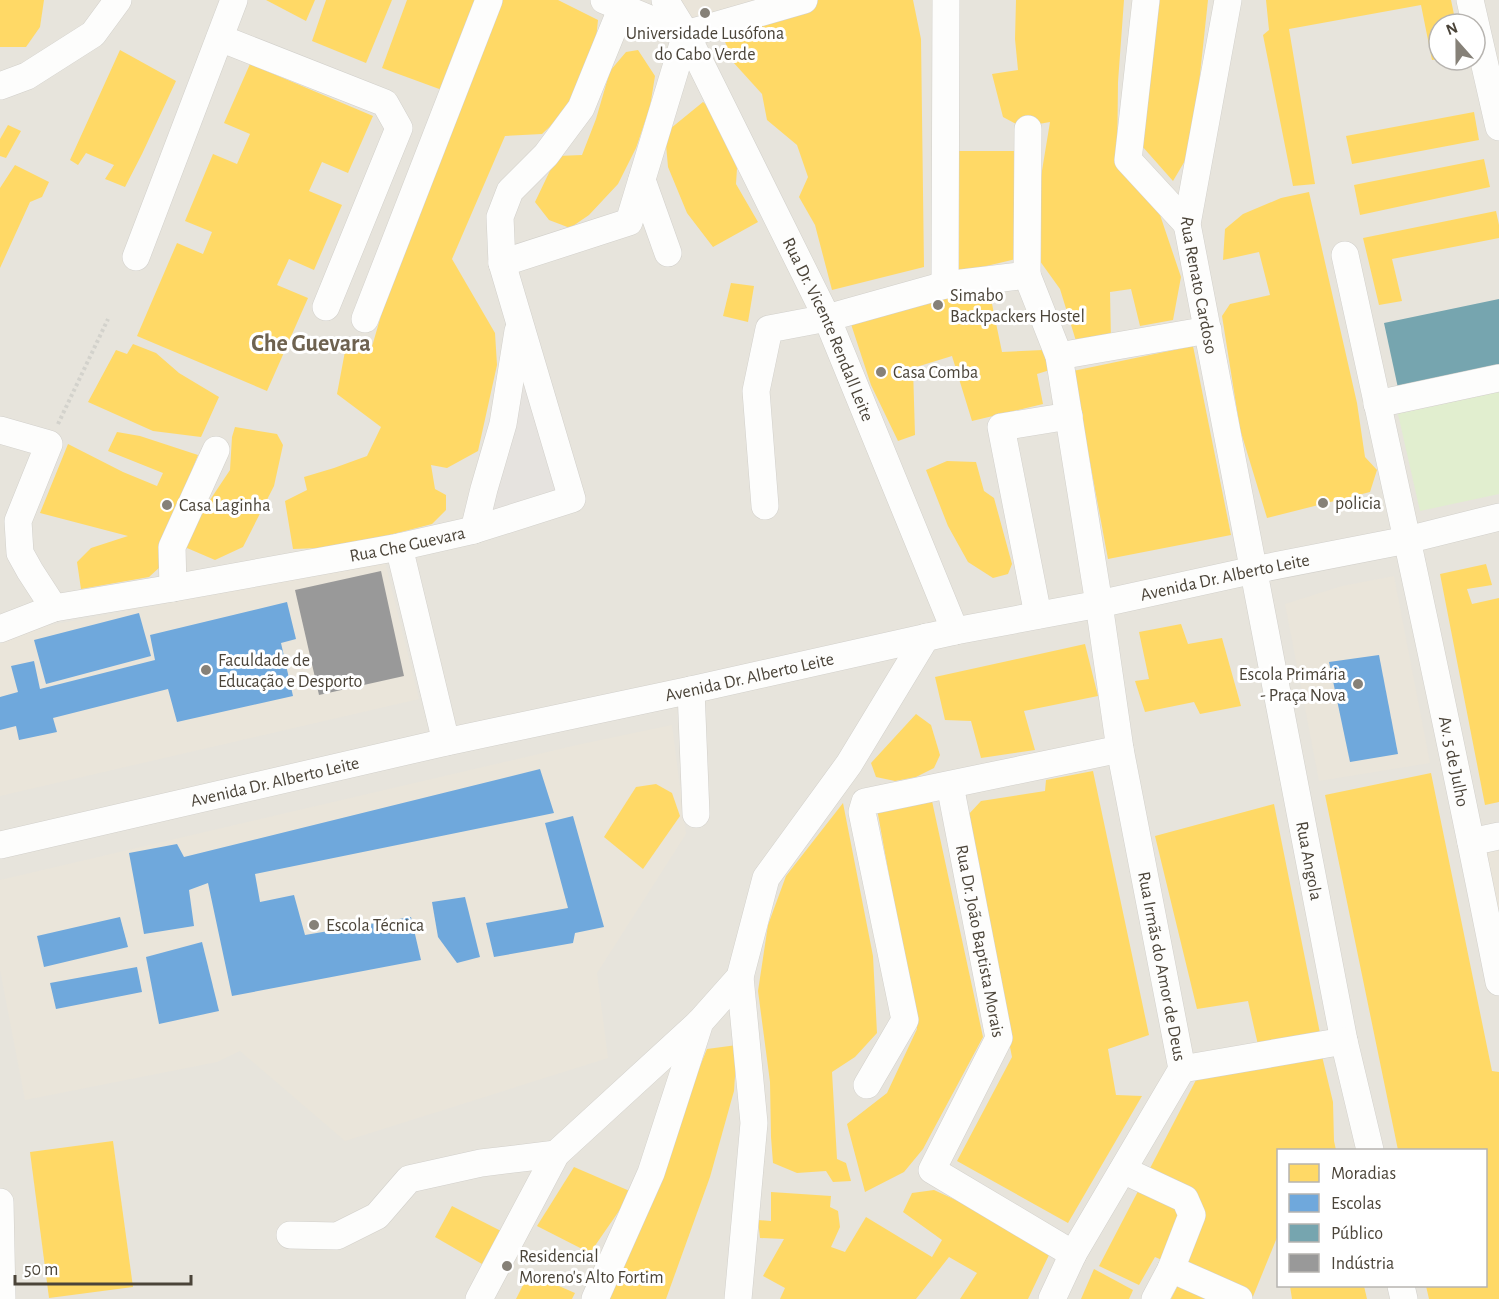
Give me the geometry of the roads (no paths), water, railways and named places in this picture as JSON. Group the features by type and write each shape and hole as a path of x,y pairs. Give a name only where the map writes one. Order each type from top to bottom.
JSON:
{"street":[{"path":"0,86 27,75 93,34 118,0"},
{"path":"365,319 489,0"},
{"name":"Rua Dr. Vicente Rendall Leite","path":"664,0 686,34 827,318 956,631"},
{"path":"613,4 686,34 804,0"},
{"path":"945,285 946,0"},
{"path":"1146,0 1128,160 1187,225"},
{"name":"Rua Renato Cardoso","path":"1228,0 1187,225 1254,570"},
{"path":"1470,0 1499,127"},
{"name":"Rua Che Guevara","path":"0,628 54,608 399,547 474,530 572,499 502,263 500,217 510,191 546,155 581,108 613,4"},
{"path":"136,257 227,18 385,103 399,128 326,307"},
{"path":"502,263 628,222 686,34"},
{"path":"765,506 756,391 769,329 827,318 945,285 1027,276 1028,129"},
{"path":"642,180 668,254"},
{"name":"Av. 5 de Julho","path":"1345,255 1499,982"},
{"name":"Rua Irmãs do Amor de Deus","path":"1027,276 1059,356 1120,749 1182,1069 1073,1254 1052,1299"},
{"path":"474,530 503,424 519,323"},
{"path":"1059,356 1208,330"},
{"path":"1377,404 1499,378"},
{"path":"1038,615 1001,427 1069,416"},
{"path":"0,430 49,444 18,521 20,553 54,608"},
{"path":"173,588 172,547 216,450"},
{"name":"Avenida Dr. Alberto Leite","path":"0,844 446,742 956,631 1099,604 1407,540 1499,517"},
{"path":"399,547 446,742"},
{"name":"Rua Angola","path":"1254,570 1344,1041 1370,1149"},
{"path":"738,1299 754,1123 740,977 766,878 849,764 926,638"},
{"path":"691,690 696,814"},
{"path":"867,1085 905,1020 862,812 865,802 1120,749"},
{"name":"Rua Dr. João Baptista Morais","path":"950,785 999,1038 932,1170 1073,1254"},
{"path":"1471,842 1499,836"},
{"path":"478,1299 556,1154 700,1022 740,977"},
{"path":"595,1299 651,1173 700,1022"},
{"path":"1182,1069 1344,1041"},
{"path":"290,1235 337,1236 377,1216 409,1179 481,1163 556,1154"},
{"path":"1122,1170 1185,1199 1191,1215 1171,1269 1155,1299"},
{"path":"0,1202 2,1299"},
{"path":"1171,1269 1239,1299"}],"place":[{"name":"Universidade Lusófona do Cabo Verde","path":"705,13"},
{"name":"Simabo Backpackers Hostel","path":"938,305"},
{"name":"Casa Comba","path":"881,372"},
{"name":"policia","path":"1323,503"},
{"name":"Casa Laginha","path":"167,505"},
{"name":"Faculdade de Educação e Desporto","path":"206,670"},
{"name":"Escola Primária - Praça Nova","path":"1358,684"},
{"name":"Escola Técnica","path":"314,925"},
{"name":"Residencial Moreno's Alto Fortim","path":"507,1266"}],"district":[{"name":"Che Guevara","path":"311,343"}]}
